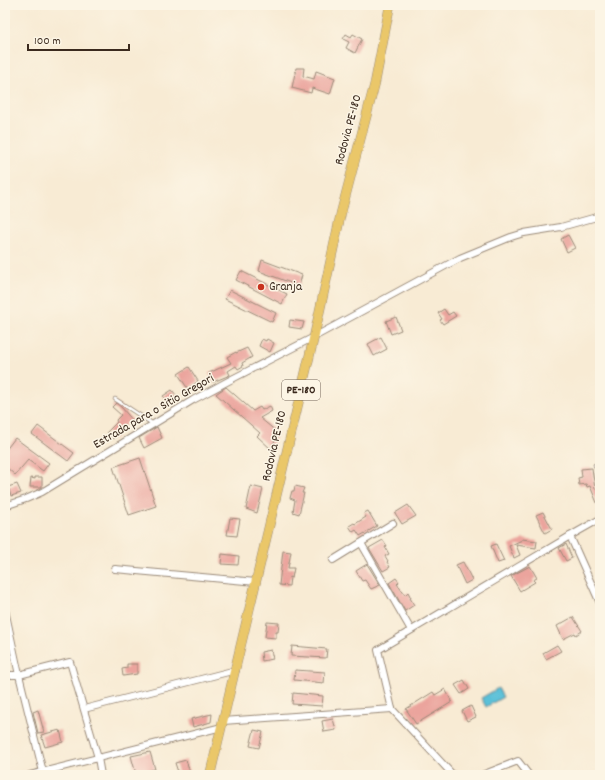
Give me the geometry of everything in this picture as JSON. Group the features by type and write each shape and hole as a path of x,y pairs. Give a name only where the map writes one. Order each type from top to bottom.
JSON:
{"main road":[{"name":"Rodovia PE-180","path":"210,775 314,337 341,213 375,83 390,5"}],"street":[{"name":"Estrada para o Sitio Gregori","path":"5,506 42,492 193,400 460,258 524,232 561,226 600,216"},
{"path":"453,775 392,709 378,650 600,519"},
{"path":"333,560 393,523"},
{"path":"570,536 600,603"},
{"path":"361,543 411,630"},
{"path":"115,569 256,582"},
{"path":"5,610 43,772"},
{"path":"5,676 70,662 102,775"},
{"path":"84,709 236,670"},
{"path":"30,775 222,724 392,709"},
{"path":"482,775 518,761 529,775"}],"lane":[{"path":"115,399 153,424"},
{"path":"595,465 600,473"}],"water":[{"path":"498,688 503,697 486,707 481,698"}],"building":[{"path":"346,34 351,37 353,34 362,39 355,53 346,48 349,42 343,39"},
{"path":"296,68 304,68 303,76 314,79 316,71 335,78 330,94 312,88 311,93 292,88"},
{"path":"568,235 575,248 567,252 561,239"},
{"name":"Granja","path":"262,260 302,275 299,286 259,271"},
{"name":"Granja","path":"241,271 287,294 282,304 236,280"},
{"name":"Granja","path":"230,290 276,313 272,322 225,299"},
{"path":"444,309 448,315 453,312 456,316 443,324 438,313"},
{"path":"396,317 401,330 391,334 386,321"},
{"path":"290,320 304,322 302,329 289,327"},
{"path":"381,337 387,349 374,356 368,344"},
{"path":"262,339 266,341 267,339 274,343 270,352 259,346"},
{"path":"247,348 252,357 242,363 243,366 238,369 236,366 228,371 230,375 213,382 209,373 231,363 227,357"},
{"path":"189,367 198,381 188,389 178,374"},
{"path":"226,387 253,411 260,407 262,410 270,406 272,411 260,418 277,432 272,450 257,436 260,433 216,394"},
{"path":"172,390 177,396 168,403 163,396"},
{"path":"116,403 134,422 131,424 128,422 117,432 119,434 114,439 107,432 117,422 116,420 121,415 112,407"},
{"path":"38,426 74,453 68,461 32,434"},
{"path":"157,427 162,438 144,448 139,438"},
{"path":"15,438 49,463 43,471 28,460 15,475 5,466 5,451"},
{"path":"140,458 156,506 129,515 113,467"},
{"path":"592,468 595,489 600,487 600,510 590,486 587,487 586,484 579,485 578,478 582,477 581,469"},
{"path":"35,477 42,477 42,487 30,487 31,478 35,479"},
{"path":"17,484 21,493 11,496 8,487"},
{"path":"251,486 263,489 257,513 246,509"},
{"path":"295,486 304,488 299,514 293,512 295,500 290,498"},
{"path":"408,505 416,516 402,524 395,513"},
{"path":"368,511 377,526 360,536 356,530 353,532 349,526 366,517 364,513"},
{"path":"543,512 552,529 545,533 536,515"},
{"path":"230,518 240,519 237,536 227,535"},
{"path":"522,539 537,541 536,548 516,545 520,555 514,558 509,546"},
{"path":"383,540 387,546 385,547 389,554 385,556 390,567 383,571 369,548"},
{"path":"496,544 504,561 498,563 491,546"},
{"path":"566,544 572,558 566,561 559,548"},
{"path":"283,551 291,552 288,568 294,568 292,578 290,577 289,586 279,585"},
{"path":"222,554 239,556 238,565 221,564"},
{"path":"463,562 472,580 465,584 456,565"},
{"path":"367,564 380,585 371,589 365,580 362,581 356,571"},
{"path":"530,566 537,578 533,580 535,582 520,591 511,576"},
{"path":"396,578 399,582 397,584 405,595 408,592 414,605 405,611 389,583"},
{"path":"573,617 582,631 576,635 575,633 563,639 557,626"},
{"path":"267,622 279,623 276,638 265,637"},
{"path":"557,645 561,651 546,659 543,653"},
{"path":"292,646 327,649 326,658 291,656"},
{"path":"271,650 273,659 262,661 261,652"},
{"path":"127,664 137,664 137,674 123,676 122,669 127,668"},
{"path":"295,670 325,672 324,683 294,680"},
{"path":"464,680 469,689 461,694 455,685"},
{"path":"445,689 452,702 416,724 406,709 433,692 435,695"},
{"path":"293,693 323,696 322,706 292,704"},
{"path":"471,706 476,717 467,721 462,711"},
{"path":"38,710 44,732 38,733 33,712"},
{"path":"212,714 211,722 193,727 191,719"},
{"path":"333,719 336,730 324,732 322,721"},
{"path":"60,730 63,742 45,747 41,735"},
{"path":"254,730 263,732 259,748 250,746"},
{"path":"150,752 155,769 136,774 131,756"},
{"path":"186,760 191,775 179,775 175,763"}],"place":[{"name":"Granja","path":"261,287"}]}
